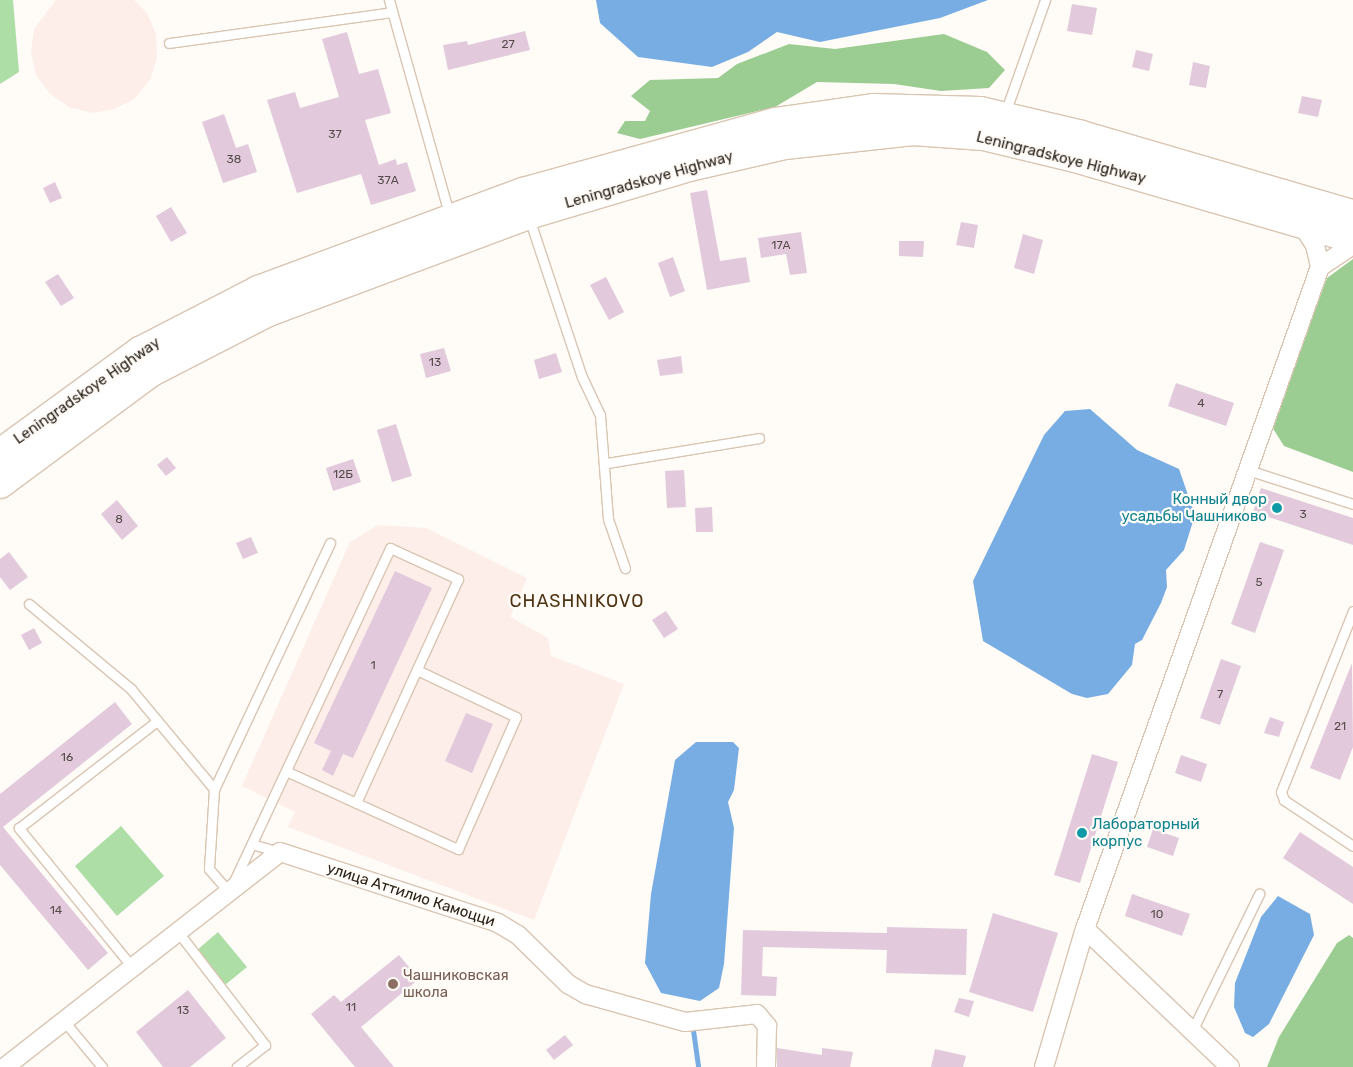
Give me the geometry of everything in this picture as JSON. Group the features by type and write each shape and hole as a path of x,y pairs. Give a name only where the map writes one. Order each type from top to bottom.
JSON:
{"highway":[{"name":"Leningradskoye Highway","path":"0,453 115,368 183,326 258,290 450,217 611,165 775,122 898,107 955,108 1004,116 1353,214"},
{"name":"Leningradskoye Highway","path":"0,484 114,397 200,343 313,293 528,215 753,152 818,140 928,131 983,136 1048,151 1353,239"}],"street":[{"path":"1044,1067 1085,929 1320,267 1315,245 1302,225"},
{"path":"1320,267 1353,245"},
{"path":"5,1067 280,852"},
{"name":"улица Аттилио Камоцци","path":"280,852 498,923 518,935 568,984 585,994 685,1022 757,1014 767,1026 766,1067"},
{"path":"1085,929 1230,1067"}],"lane":[{"path":"389,0 450,217"},
{"path":"1004,116 1045,0"},
{"path":"169,43 391,12"},
{"path":"528,215 582,377 600,415 606,464 608,519 625,568"},
{"path":"606,464 759,438"},
{"path":"1248,470 1353,504"},
{"path":"330,543 214,789 209,869 229,892 255,845 390,548 458,578 356,803"},
{"path":"28,604 131,689 214,789"},
{"path":"1353,611 1281,792 1284,800 1353,846"},
{"path":"288,772 458,849 516,717 417,670"},
{"path":"133,968 19,828 158,721"},
{"path":"255,845 280,852"},
{"path":"1192,1031 1259,894"},
{"path":"178,932 265,1045 237,1067"},
{"path":"64,1021 102,1067"}],"shaded area":[{"path":"56,0 134,0 147,13 156,34 157,58 150,80 135,98 115,109 92,113 69,107 50,94 36,75 31,52 34,29"},
{"path":"378,525 426,528 527,578 510,617 548,638 551,656 624,684 534,920 288,827 295,812 242,786 350,542"}],"green space":[{"path":"0,0 13,0 19,72 0,84"},
{"path":"944,34 987,52 1005,70 989,88 941,91 894,84 817,82 775,107 640,139 617,133 625,121 645,121 650,111 631,96 650,80 718,78 737,64 789,44 835,49"},
{"path":"1353,259 1353,472 1284,446 1272,427 1327,278"},
{"path":"121,826 164,876 117,916 75,866"},
{"path":"218,932 247,967 225,985 196,951"},
{"path":"1349,935 1353,938 1353,1067 1267,1067 1279,1037 1337,943"}],"water":[{"path":"596,0 988,0 940,18 820,42 777,32 748,52 712,67 638,57 600,23"},
{"path":"1090,409 1137,450 1179,469 1195,515 1184,550 1166,570 1167,587 1142,640 1135,644 1132,665 1108,694 1087,698 1072,694 983,641 973,581 1044,435 1065,411"},
{"path":"696,742 733,742 739,748 734,790 728,802 734,828 724,964 719,988 700,1001 661,993 645,963 651,894 675,760"},
{"path":"1278,896 1310,914 1314,935 1269,1024 1253,1037 1245,1033 1234,1007 1235,983 1261,917"}],"building":[{"path":"1072,4 1097,8 1092,35 1067,31"},
{"path":"525,31 530,50 448,70 443,45 467,41 468,45"},
{"path":"347,32 359,74 378,69 391,113 365,120 379,165 396,159 397,165 407,162 416,191 371,205 361,174 297,193 267,100 295,92 300,108 339,97 322,39"},
{"path":"1136,50 1153,54 1149,71 1132,67"},
{"path":"1193,62 1210,66 1206,88 1189,85"},
{"path":"1302,96 1322,100 1318,117 1298,113"},
{"path":"224,114 236,148 248,144 257,172 223,183 202,122"},
{"path":"55,182 62,198 50,203 43,188"},
{"path":"707,190 720,261 746,257 750,282 707,290 690,193"},
{"path":"171,207 187,233 171,242 156,216"},
{"path":"961,222 978,225 974,248 956,245"},
{"path":"801,232 807,273 790,275 786,254 761,258 758,238"},
{"path":"1023,234 1043,240 1034,274 1014,268"},
{"path":"899,241 924,241 923,257 899,256"},
{"path":"673,257 685,291 670,297 658,263"},
{"path":"58,274 74,298 61,306 45,282"},
{"path":"606,277 624,312 609,320 590,285"},
{"path":"444,348 451,371 426,378 420,354"},
{"path":"556,353 562,372 539,379 534,360"},
{"path":"681,356 683,373 660,376 657,360"},
{"path":"1176,383 1234,403 1226,426 1168,406"},
{"path":"396,424 412,476 392,482 377,430"},
{"path":"167,457 176,468 166,476 157,465"},
{"path":"353,459 361,482 333,491 326,468"},
{"path":"684,470 686,507 667,508 665,471"},
{"path":"1261,488 1353,518 1353,545 1253,512"},
{"path":"117,500 138,526 122,540 101,514"},
{"path":"712,507 713,532 696,532 695,508"},
{"path":"251,537 258,553 243,559 236,543"},
{"path":"1260,542 1284,550 1255,633 1231,624"},
{"path":"9,552 28,577 10,590 0,577 0,559"},
{"path":"395,571 432,588 353,758 343,754 333,776 322,770 331,751 314,743"},
{"path":"666,611 678,629 664,638 652,620"},
{"path":"34,628 42,643 29,650 21,635"},
{"path":"1221,659 1241,666 1220,725 1200,718"},
{"path":"1352,663 1353,747 1340,780 1310,768"},
{"path":"115,702 132,724 3,827 108,953 88,970 0,865 0,794"},
{"path":"466,713 493,724 472,773 445,761"},
{"path":"1270,717 1284,722 1279,737 1264,733"},
{"name":"Лабораторный корпус","path":"1092,754 1118,762 1080,883 1054,875"},
{"path":"1181,755 1207,764 1201,782 1175,773"},
{"path":"1153,829 1179,838 1173,856 1147,847"},
{"path":"1300,832 1353,867 1353,904 1283,858"},
{"path":"1132,894 1190,914 1182,936 1125,916"},
{"path":"993,913 1058,933 1033,1012 969,992"},
{"path":"887,927 967,929 966,975 886,973 887,950 763,947 762,976 777,977 776,996 741,995 743,930 887,933"},
{"path":"399,955 419,979 361,1027 394,1067 355,1067 311,1014 334,995 341,1002"},
{"path":"188,990 226,1038 190,1067 163,1067 136,1032"},
{"path":"959,998 974,1001 969,1017 954,1012"},
{"path":"565,1035 573,1045 554,1060 546,1050"},
{"path":"777,1048 822,1055 822,1048 853,1052 850,1067 777,1067"},
{"path":"935,1049 966,1056 963,1067 931,1067"}],"waterway":[{"path":"693,1030 698,1067"}],"place":[{"name":"Конный двор усадьбы Чашниково","path":"1277,508"},
{"name":"Лабораторный корпус","path":"1082,833"},
{"name":"Чашниковская школа","path":"393,984"}],"district":[{"name":"CHASHNIKOVO","path":"577,601"}]}
